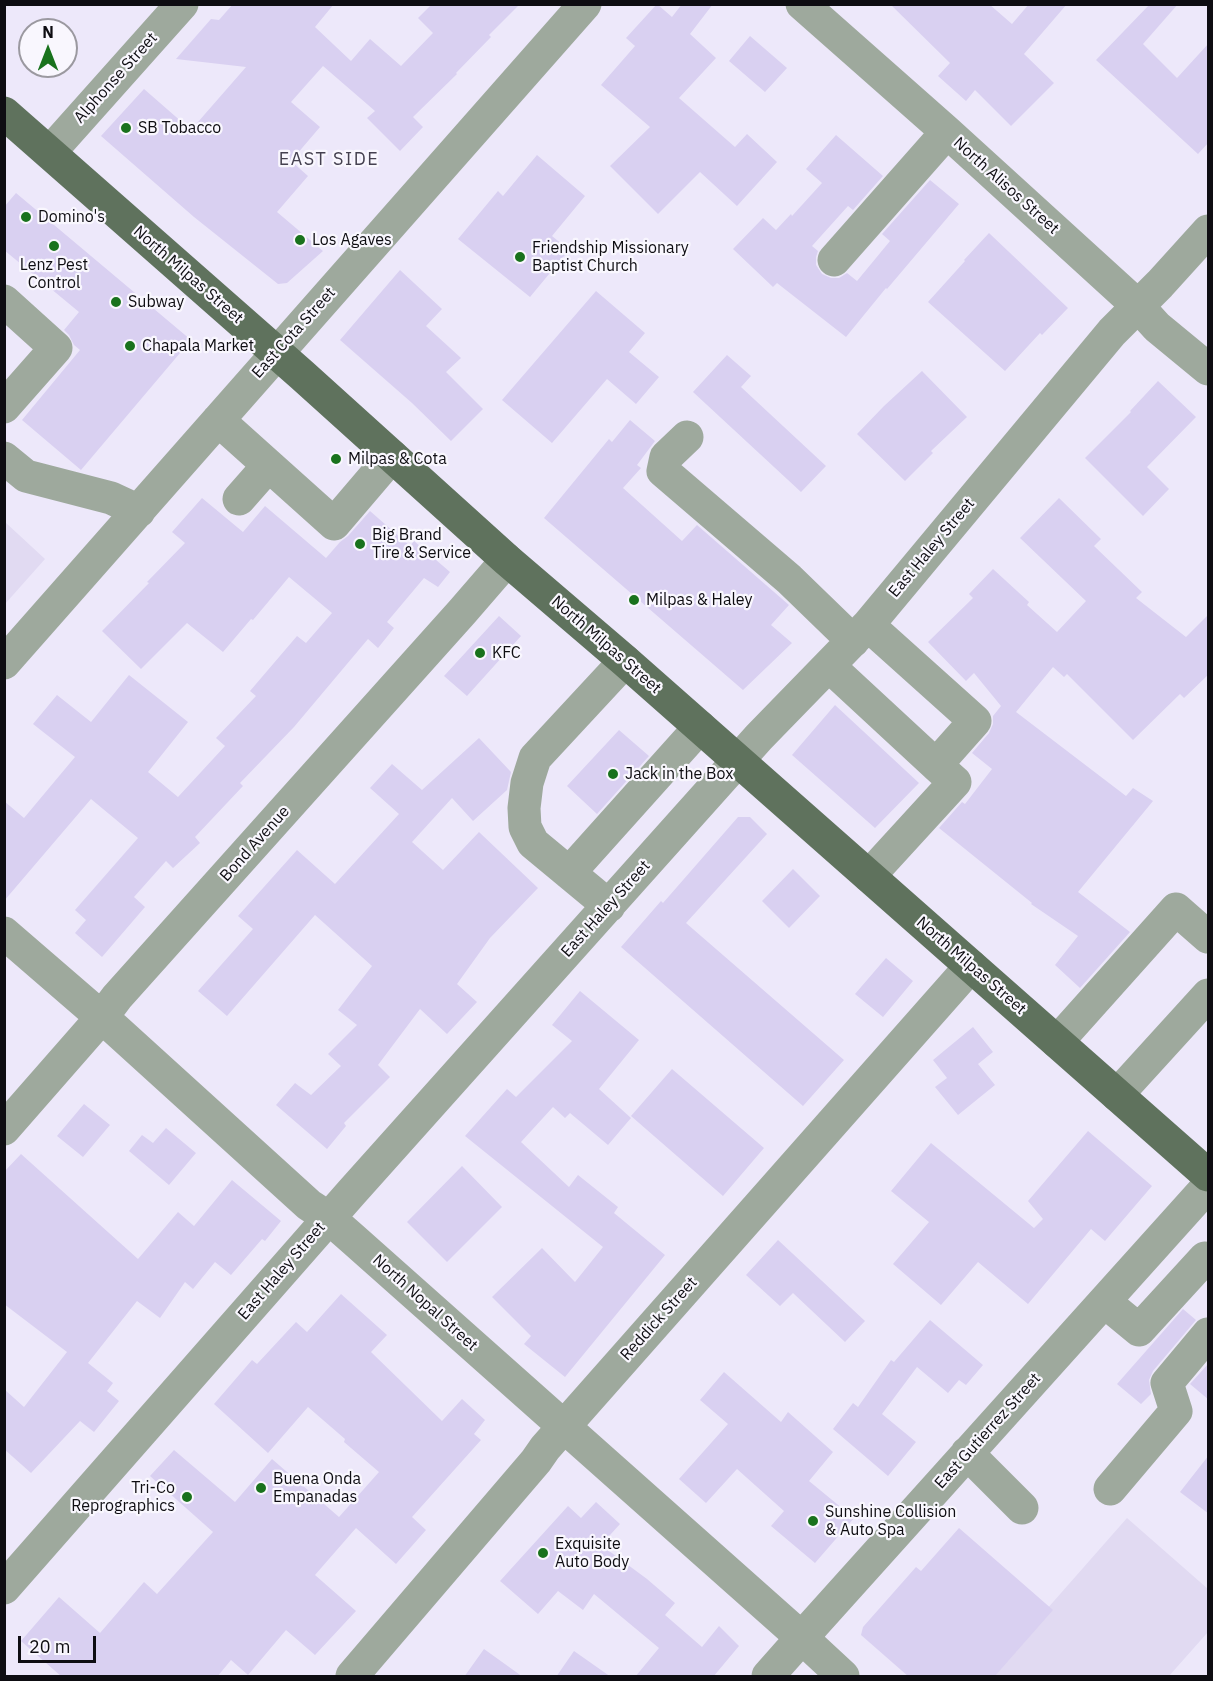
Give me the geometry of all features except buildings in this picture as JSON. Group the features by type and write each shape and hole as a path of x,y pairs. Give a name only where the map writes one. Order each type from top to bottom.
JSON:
{"main road":[{"name":"North Milpas Street","path":"4,113 277,353 507,560 1209,1175"}],"street":[{"name":"Alphonse Street","path":"50,152 182,4"},
{"name":"East Cota Street","path":"4,663 585,4"},
{"name":"North Alisos Street","path":"802,4 947,132 1138,306 1157,327 1209,369"},
{"path":"834,260 947,132"},
{"name":"East Haley Street","path":"4,1587 329,1218 738,760 860,633 1112,332 1209,231"},
{"path":"4,407 56,348 8,311"},
{"path":"218,420 334,524 392,456"},
{"path":"687,437 666,457 663,471 789,579 975,721 936,765"},
{"path":"4,458 26,476 111,498 139,511"},
{"path":"239,499 268,466"},
{"name":"Bond Avenue","path":"4,1129 117,997 507,560"},
{"path":"609,906 533,843 525,827 524,808 527,783 535,758 625,661"},
{"path":"829,666 955,782 869,876"},
{"path":"568,873 700,727"},
{"path":"1057,1042 1176,909 1209,937"},
{"name":"North Nopal Street","path":"4,933 102,1017 309,1205 329,1218 843,1677"},
{"name":"Reddick Street","path":"352,1677 564,1427 971,966"},
{"path":"1117,1095 1209,995"},
{"name":"East Gutierrez Street","path":"768,1677 1209,1186"},
{"path":"1105,1302 1139,1330 1205,1258"},
{"path":"1110,1489 1176,1411 1167,1383 1209,1334"},
{"path":"968,1453 1022,1508"}],"shaded area":[{"path":"5,522 45,559 5,604"},
{"path":"1127,1518 1208,1589 1208,1632 1169,1676 988,1676"}],"place":[{"name":"SB Tobacco","path":"126,128"},
{"name":"Domino's","path":"26,217"},
{"name":"Los Agaves","path":"300,240"},
{"name":"Lenz Pest Control","path":"54,246"},
{"name":"Friendship Missionary Baptist Church","path":"520,257"},
{"name":"Subway","path":"116,302"},
{"name":"Chapala Market","path":"130,346"},
{"name":"Milpas & Cota","path":"336,459"},
{"name":"Big Brand Tire & Service","path":"360,544"},
{"name":"Milpas & Haley","path":"634,600"},
{"name":"KFC","path":"480,653"},
{"name":"Jack in the Box","path":"613,774"},
{"name":"Buena Onda Empanadas","path":"261,1488"},
{"name":"Tri-Co Reprographics","path":"187,1497"},
{"name":"Sunshine Collision & Auto Spa","path":"813,1521"},
{"name":"Exquisite Auto Body","path":"543,1553"}],"district":[{"name":"EAST SIDE","path":"329,160"}]}
